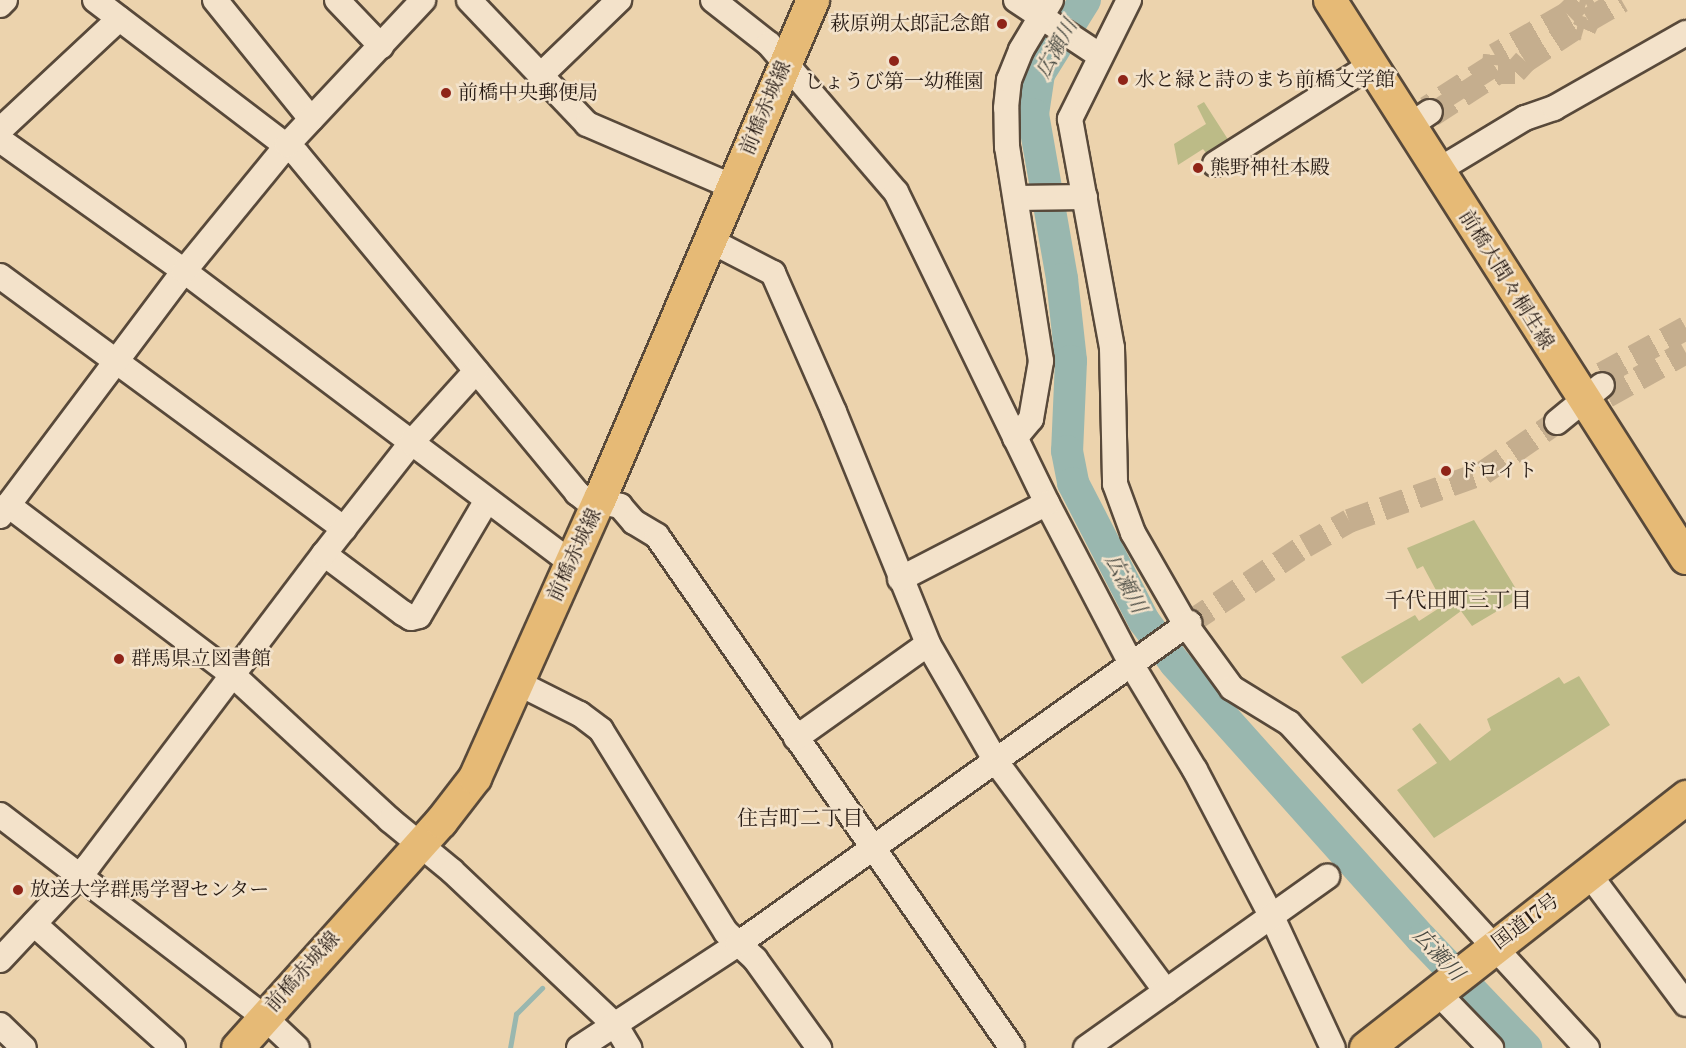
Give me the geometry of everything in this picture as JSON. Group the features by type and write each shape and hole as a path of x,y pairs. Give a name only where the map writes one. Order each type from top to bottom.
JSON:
{"highway":[{"name":"国道17号","path":"1366,1048 1686,797"}],"main road":[{"name":"前橋赤城線","path":"238,1048 420,845 475,778 600,499 813,0"},
{"name":"前橋大間々桐生線","path":"1330,0 1371,64 1419,119 1437,171 1592,393 1686,558"}],"street":[{"path":"0,5 5,0"},
{"path":"95,0 287,145 577,492 585,498 600,499 620,506 662,543 1012,1048"},
{"path":"215,0 311,119"},
{"path":"337,0 381,46"},
{"path":"423,0 287,145 184,271 4,511 234,676 616,1026 629,1048"},
{"path":"469,0 587,123 733,187"},
{"path":"540,76 619,0"},
{"path":"713,0 770,44 896,192 1047,502 1195,770 1273,919 1333,1048"},
{"path":"1016,0 1048,14 1076,41 1099,55"},
{"path":"1129,0 1099,55 1070,119 1112,348 1115,484 1133,532 1183,627 1232,688 1288,723 1484,954 1587,1048"},
{"path":"1015,438 1032,419 1041,361 1022,197 1007,147 1009,80 1048,14"},
{"path":"0,130 120,19"},
{"path":"1437,171 1525,118 1541,113 1686,33"},
{"path":"1215,164 1371,64"},
{"path":"0,140 184,271 486,501 570,562"},
{"path":"1022,197 1085,197"},
{"path":"711,242 773,273 834,412 928,645 997,763 1166,991"},
{"path":"0,276 118,360 344,529"},
{"path":"0,960 80,874 411,443 476,371"},
{"path":"1557,422 1592,393"},
{"path":"324,554 403,613 411,618 419,616 486,501"},
{"path":"900,579 1047,502"},
{"path":"579,1048 616,1026 738,944 873,850 1183,627"},
{"path":"796,738 928,645"},
{"path":"518,683 580,714 601,730 726,932 755,959 819,1048"},
{"path":"0,815 264,1017 297,1048"},
{"path":"1589,874 1686,1004"},
{"path":"1086,1048 1273,919 1327,876"},
{"path":"34,924 173,1048"},
{"path":"1441,988 1491,1048"},
{"path":"0,1025 24,1048"}],"shaded area":[{"path":"1204,102 1229,141 1210,158 1203,149 1178,165 1174,144 1206,124 1197,106"},
{"path":"1474,520 1521,597 1472,626 1461,611 1362,684 1341,657 1415,615 1419,621 1444,605 1423,566 1417,569 1407,548"},
{"path":"1579,676 1610,725 1434,838 1397,790 1437,763 1412,729 1420,723 1450,761 1491,730 1487,719 1559,677 1564,684"}],"waterway":[{"name":"広瀬川","path":"1085,0 1039,74 1033,114 1062,279 1071,361 1067,451 1073,483 1144,621 1175,663 1422,939 1526,1048"},
{"path":"510,1048 516,1014 542,988"}],"tunnel":[{"path":"1593,0 1586,4 1579,2 1567,14 1495,55 1494,65 1427,108 1432,115 1498,72 1515,72 1525,61 1577,27 1584,29 1588,20 1622,0"},
{"path":"1686,328 1597,377 1607,396 1686,352"},
{"path":"1189,623 1305,546 1349,521 1483,473 1557,422"}],"place":[{"name":"萩原朔太郎記念館","path":"1002,24"},
{"name":"しょうび第一幼稚園","path":"894,61"},
{"name":"水と緑と詩のまち前橋文学館","path":"1123,80"},
{"name":"前橋中央郵便局","path":"446,93"},
{"name":"熊野神社本殿","path":"1198,168"},
{"name":"ドロイト","path":"1446,471"},
{"name":"群馬県立図書館","path":"119,659"},
{"name":"放送大学群馬学習センター","path":"18,890"}],"district":[{"name":"千代田町三丁目","path":"1458,601"},
{"name":"住吉町二丁目","path":"800,819"}]}
